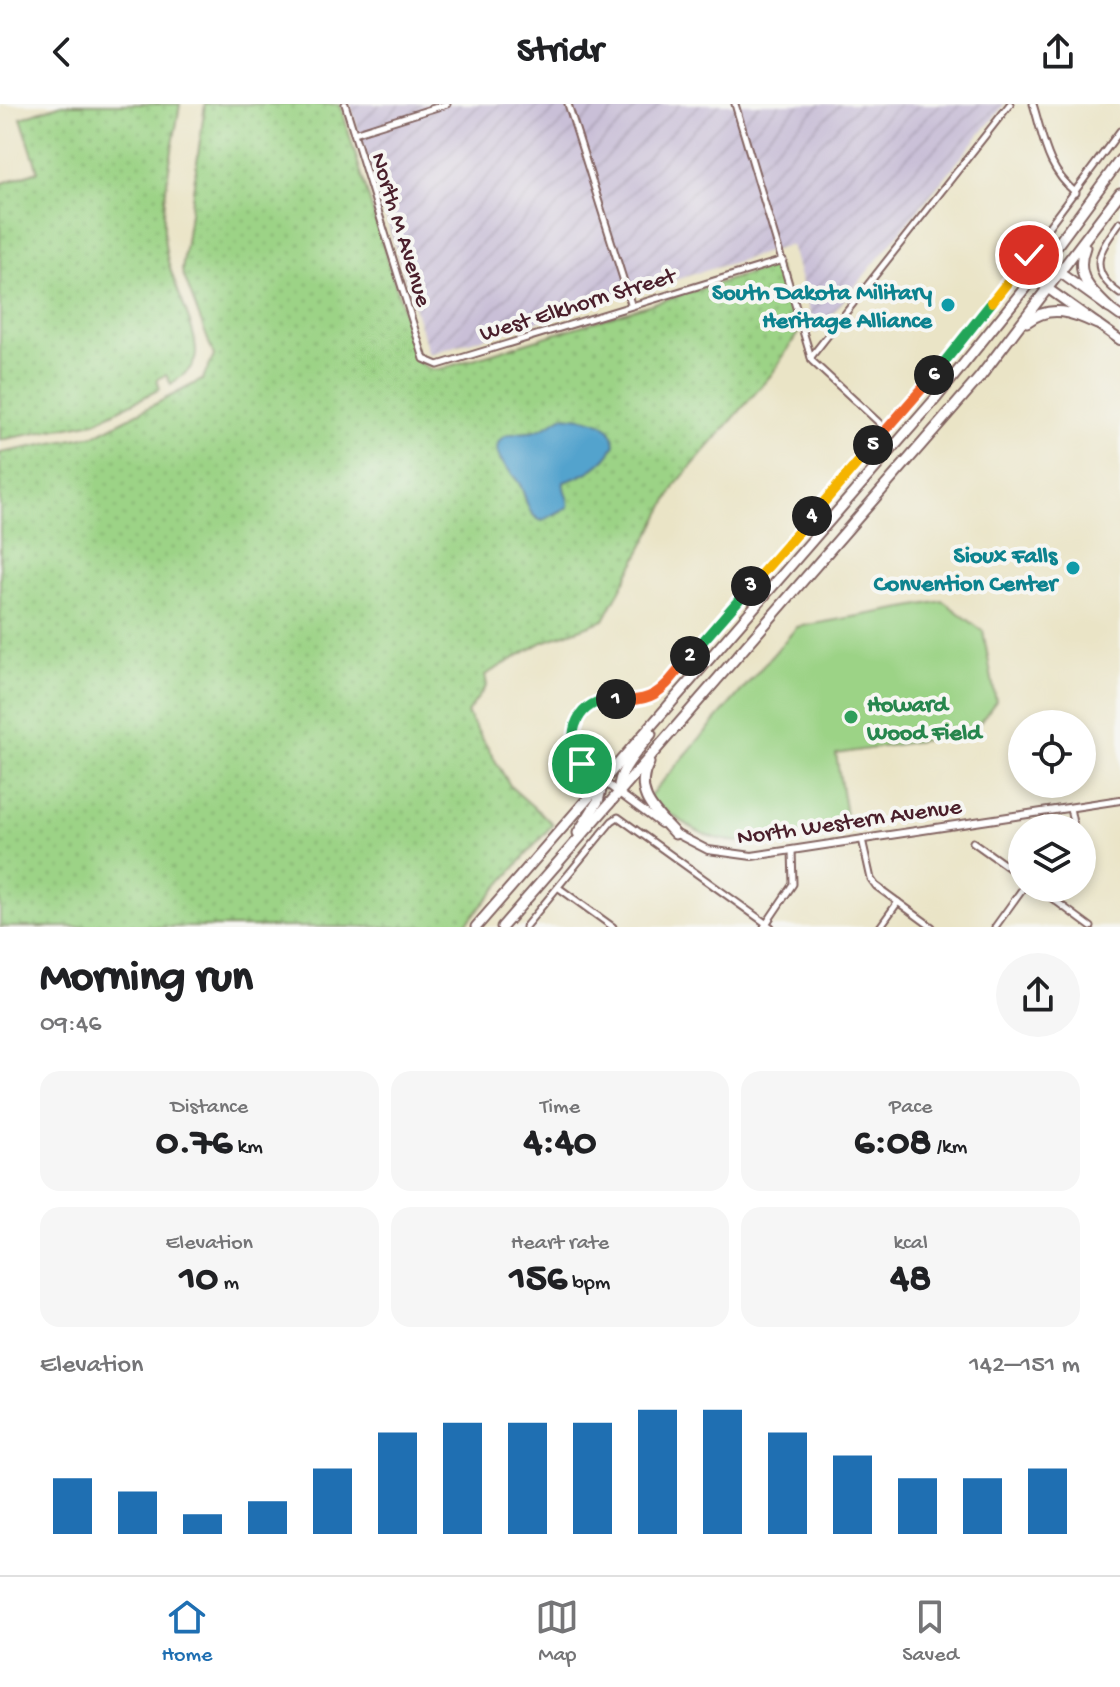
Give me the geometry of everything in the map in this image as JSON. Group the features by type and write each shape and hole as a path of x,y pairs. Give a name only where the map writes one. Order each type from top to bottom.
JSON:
{"highway":[{"path":"476,927 935,399 1033,278 1120,160"},
{"path":"502,927 954,409 1061,274 1120,193"},
{"path":"1107,211 1086,245 1081,261 1086,285 1109,308"},
{"path":"1015,332 1036,316 1053,311 1070,312 1097,324"},
{"path":"619,793 622,775 672,701"},
{"path":"670,735 646,769 642,788 648,803 675,834"},
{"path":"559,862 598,801 603,781"}],"main road":[{"path":"1045,262 1120,316"},
{"path":"1033,278 1120,340"}],"street":[{"name":"North M Avenue","path":"345,104 424,359 429,363"},
{"path":"354,133 447,104"},
{"path":"568,104 631,304"},
{"path":"735,104 811,357 816,366 887,430"},
{"path":"811,357 1010,104"},
{"path":"1033,104 1053,170 1076,193"},
{"path":"603,781 582,764 573,748 573,730 582,714 601,700 641,701 656,694 969,333 1120,131"},
{"path":"1120,222 1101,249 1099,267 1108,285 1120,294"},
{"name":"West Elkhorn Street","path":"429,363 438,365 783,260"},
{"name":"North Western Avenue","path":"603,781 675,834 697,846 729,855 752,856 1120,800"},
{"path":"1070,807 1071,814"},
{"path":"525,927 618,817 767,926 793,884 795,865 792,850"},
{"path":"862,839 871,879 876,886 932,927"},
{"path":"973,842 1008,867"},
{"path":"558,887 613,927"},
{"path":"880,927 898,902"},
{"path":"995,927 1013,902"},
{"path":"1057,902 1091,927"}],"shaded area":[{"path":"350,104 1005,104 816,334 791,245 429,354"}],"green space":[{"path":"62,104 180,104 167,180 164,239 170,268 195,340 196,357 188,370 171,384 166,375 157,379 160,389 95,422 0,440 0,184 38,171 21,118"},
{"path":"205,104 340,104 417,356 429,369 441,369 774,266 778,268 798,333 772,374 677,483 604,620 543,642 485,675 487,685 467,713 511,787 553,824 463,927 0,927 0,453 95,435 202,380 214,356 182,271"},
{"name":"Howard Wood Field","path":"943,601 983,631 996,701 972,733 836,754 848,828 758,842 723,840 691,827 648,798 797,627"}],"water":[{"path":"563,416 603,424 613,436 615,445 594,468 564,482 568,507 542,521 530,510 520,485 500,458 497,446 504,437 539,430"}],"place":[{"name":"South Dakota Military Heritage Alliance","path":"948,305"},
{"name":"Sioux Falls Convention Center","path":"1073,568"},
{"name":"Howard Wood Field","path":"851,717"}],"route":[{"path":"582,764 572,740 577,721 587,708 608,699 641,701 663,687 923,388 1029,255"}]}
